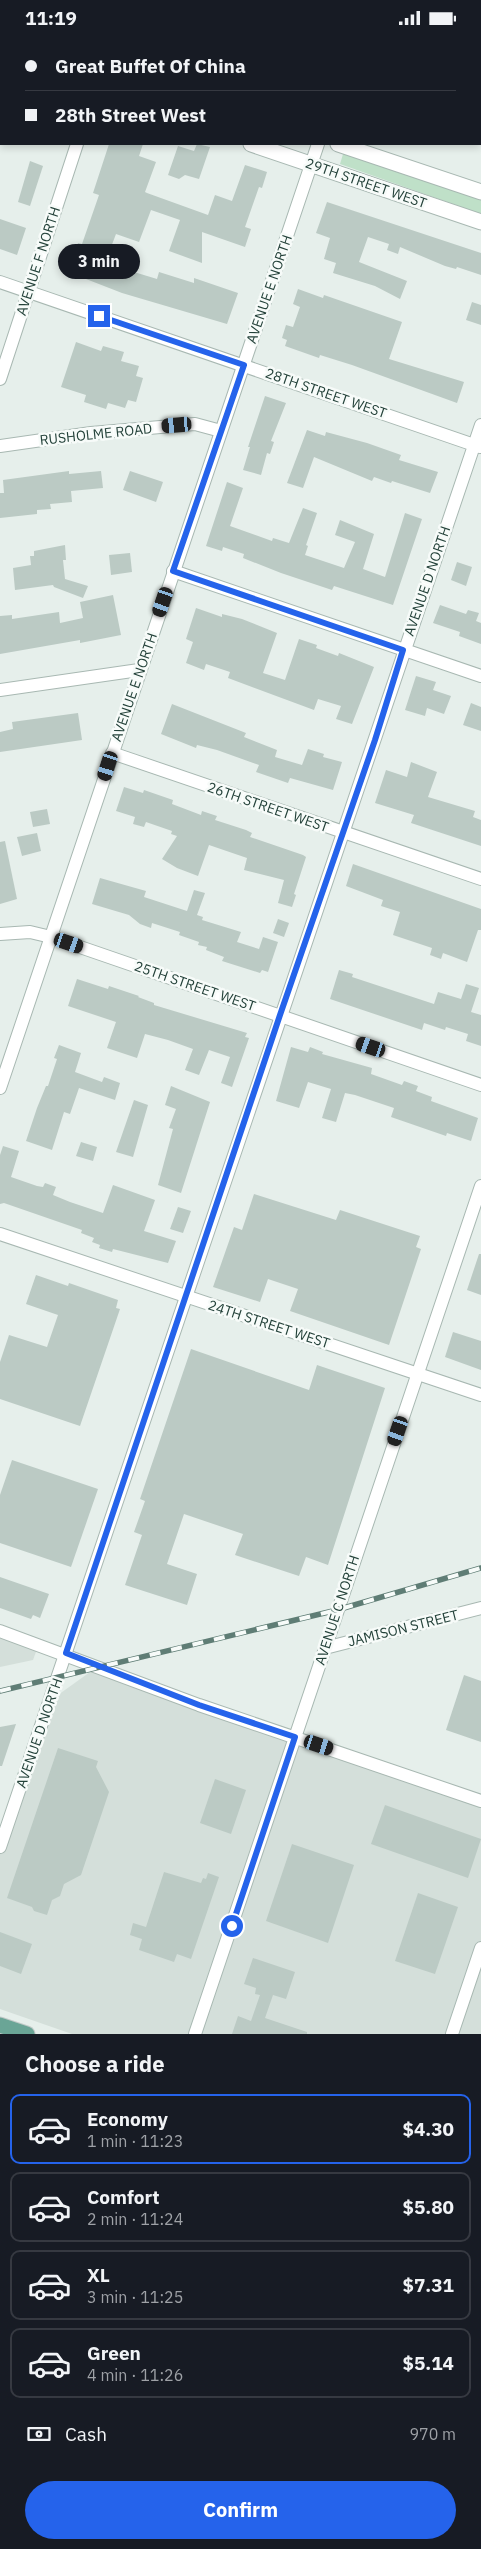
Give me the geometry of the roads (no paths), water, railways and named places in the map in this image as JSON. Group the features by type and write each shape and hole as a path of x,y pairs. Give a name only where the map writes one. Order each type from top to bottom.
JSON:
{"main road":[{"path":"0,2025 26,2034"}],"street":[{"name":"AVENUE F NORTH","path":"0,379 77,145"},
{"name":"29TH STREET WEST","path":"254,145 481,222"},
{"name":"AVENUE E NORTH","path":"0,1088 318,145"},
{"name":"29TH STREET WEST","path":"341,145 481,192"},
{"name":"28TH STREET WEST","path":"0,282 477,446"},
{"name":"RUSHOLME ROAD","path":"0,446 91,433 194,424 221,431"},
{"name":"AVENUE D NORTH","path":"0,1847 187,1297 403,650 477,446 481,425"},
{"path":"173,571 481,676"},
{"path":"0,691 140,671"},
{"name":"26TH STREET WEST","path":"112,753 481,879"},
{"name":"25TH STREET WEST","path":"0,934 30,932 51,937 481,1085"},
{"name":"AVENUE C NORTH","path":"195,2034 481,1186"},
{"name":"24TH STREET WEST","path":"0,1234 481,1395"},
{"name":"JAMISON STREET","path":"325,1648 481,1608"},
{"path":"0,1631 66,1653 199,1705 481,1801"},
{"path":"452,2034 481,1948"}],"railway":[{"path":"0,1691 337,1610 481,1568"}]}
